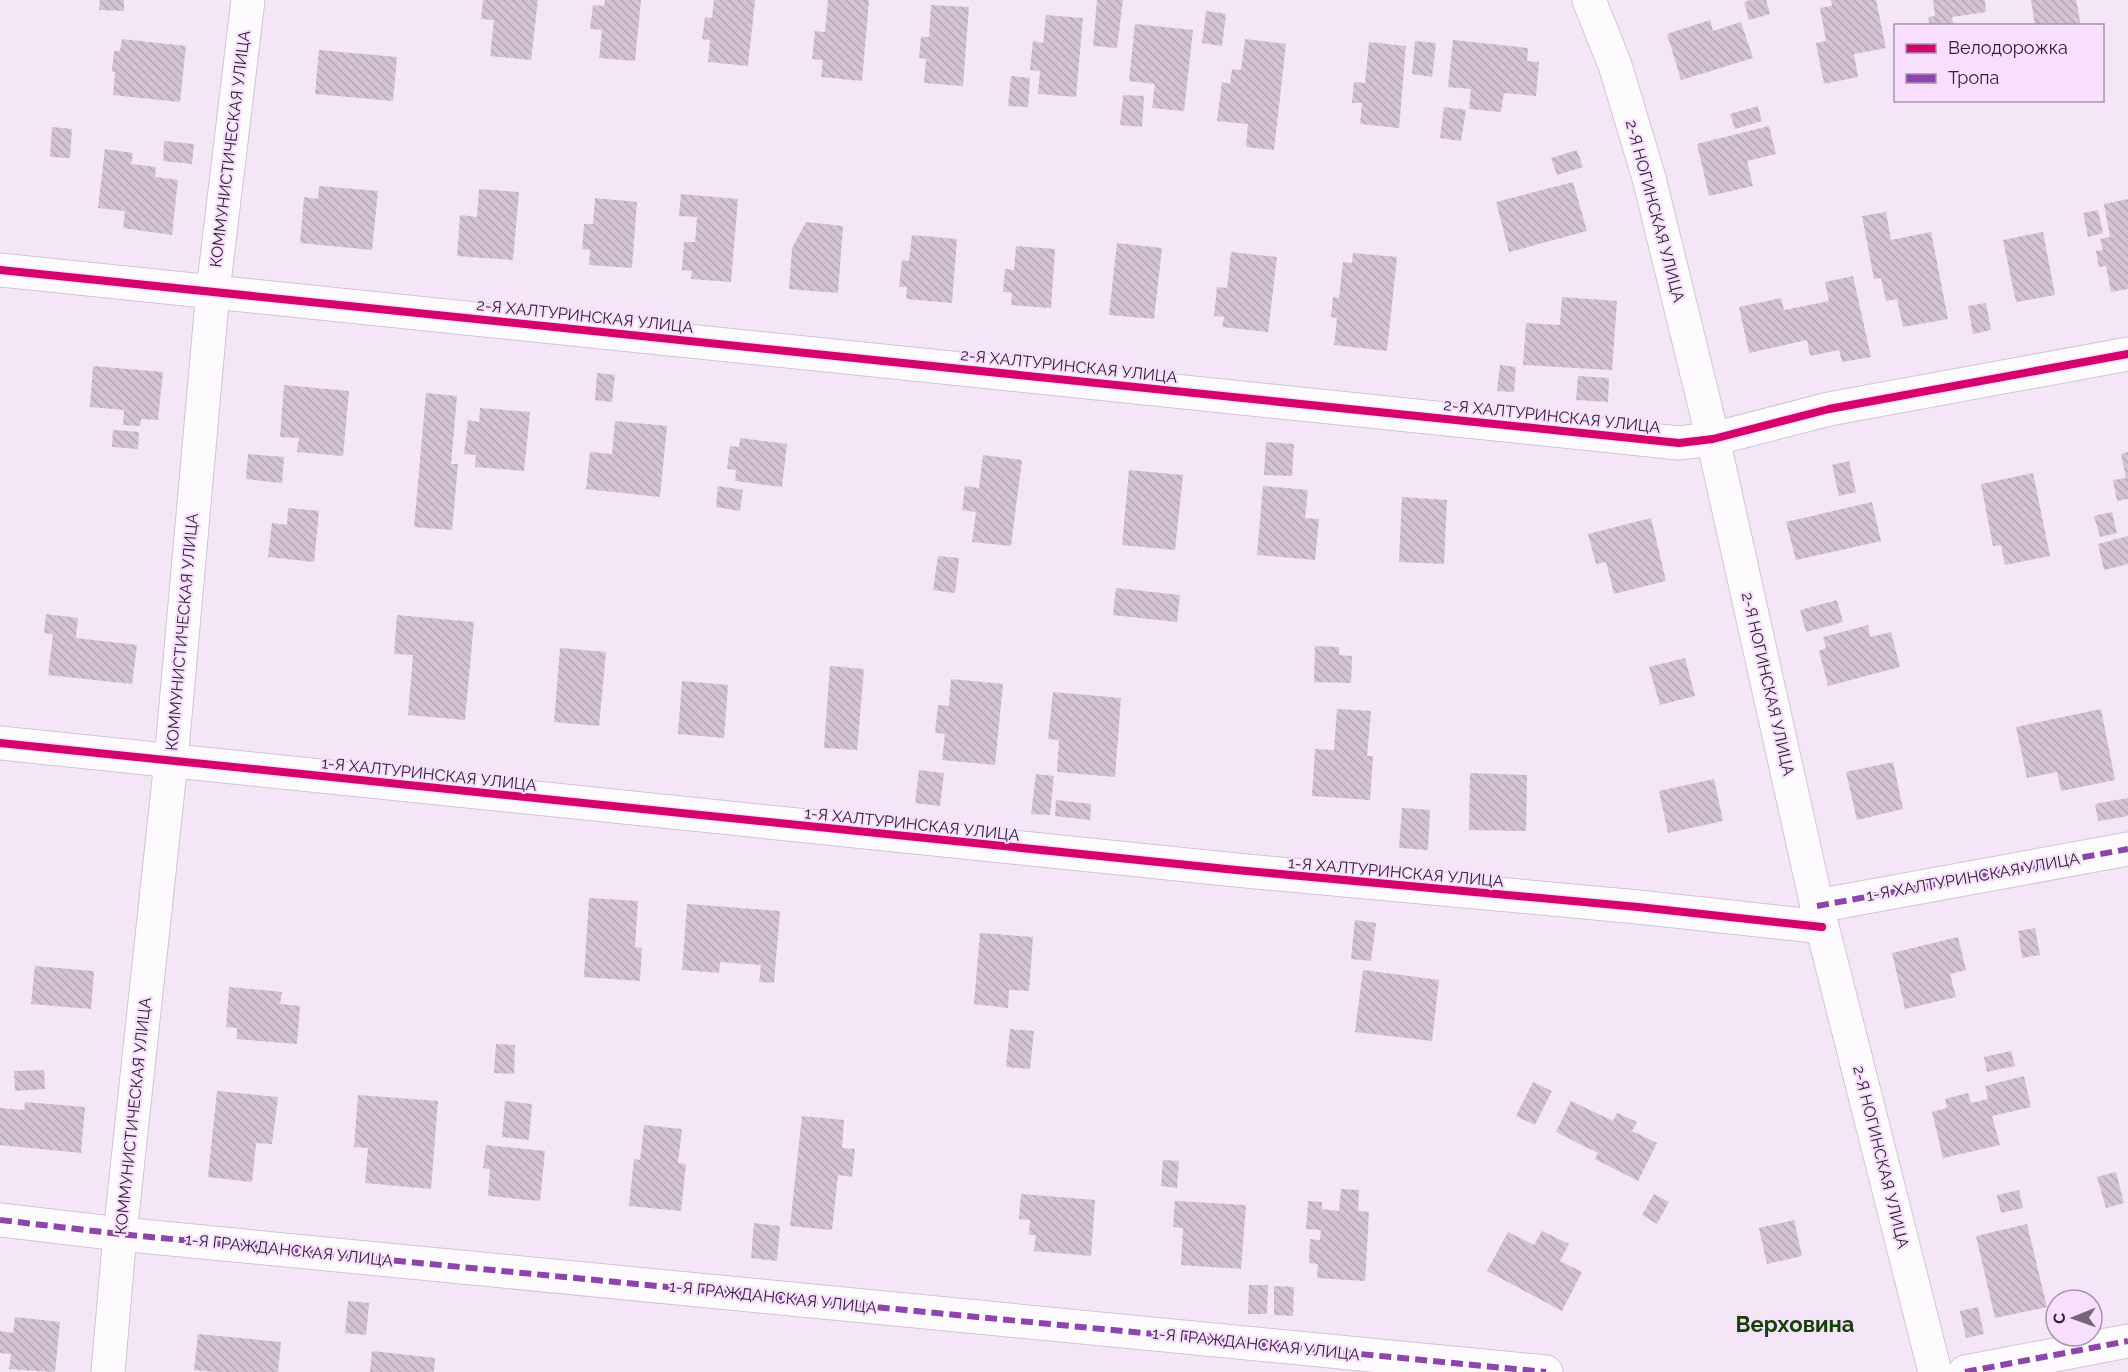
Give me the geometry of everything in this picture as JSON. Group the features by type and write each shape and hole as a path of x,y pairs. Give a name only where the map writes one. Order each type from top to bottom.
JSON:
{"street":[{"name":"КОММУНИСТИЧЕСКАЯ УЛИЦА","path":"108,1372 120,1234 171,761 213,291 248,0"},
{"name":"2-Я НОГИНСКАЯ УЛИЦА","path":"1589,0 1615,65 1649,178 1713,439 1820,916 1935,1372"},
{"name":"2-Я ХАЛТУРИНСКАЯ УЛИЦА","path":"0,270 1679,443 1713,439 1829,409 2128,354"},
{"name":"1-Я ХАЛТУРИНСКАЯ УЛИЦА","path":"0,743 1248,872 1638,907 1820,916 2128,849"},
{"name":"1-Я ГРАЖДАНСКАЯ УЛИЦА","path":"0,1220 120,1234 1546,1372"},
{"path":"1965,1372 2128,1341"}],"building":[{"path":"100,0 124,0 124,11 99,10"},
{"path":"483,0 538,0 531,60 490,56 494,20 481,19"},
{"path":"605,0 641,0 635,61 599,58 602,30 590,29 593,5 604,6"},
{"path":"714,0 755,0 748,66 708,62 710,40 702,39 705,17 712,18"},
{"path":"828,0 869,0 862,81 821,77 823,60 812,59 815,31 825,32"},
{"path":"1097,0 1123,0 1117,48 1093,46"},
{"path":"1766,0 1770,14 1749,20 1744,2"},
{"path":"1831,0 1876,0 1886,48 1854,54 1858,77 1824,84 1816,43 1826,41 1820,8 1832,6"},
{"path":"1933,0 1985,0 1986,12 1952,17 1954,24 1930,24 1928,17 1935,16"},
{"path":"2031,0 2076,0 2081,24 2035,24"},
{"path":"931,5 969,7 963,86 924,83 926,59 919,58 921,37 929,37"},
{"path":"1206,11 1226,14 1222,46 1202,43"},
{"path":"1046,15 1083,18 1076,97 1038,94 1040,71 1030,70 1033,41 1043,43"},
{"path":"1710,20 1713,31 1741,22 1753,58 1681,80 1667,34"},
{"path":"1135,24 1193,30 1184,111 1152,108 1155,84 1129,81"},
{"path":"122,39 186,46 180,102 113,95 114,51 120,51"},
{"path":"1245,39 1286,44 1274,150 1246,147 1248,124 1217,121 1222,82 1230,84 1232,69 1241,70"},
{"path":"1453,40 1528,48 1527,61 1539,62 1536,96 1504,93 1501,112 1469,109 1471,89 1448,87"},
{"path":"1415,41 1436,43 1432,77 1412,74"},
{"path":"1369,42 1406,46 1399,128 1360,124 1362,103 1352,103 1354,82 1365,83"},
{"path":"319,50 397,57 393,101 315,94"},
{"path":"1011,76 1030,78 1028,107 1008,106"},
{"path":"1123,95 1144,96 1142,127 1120,125"},
{"path":"1758,106 1762,121 1735,129 1730,114"},
{"path":"1444,107 1466,110 1461,141 1440,138"},
{"path":"1769,126 1776,154 1747,161 1753,186 1709,196 1697,144"},
{"path":"52,127 72,129 70,158 50,157"},
{"path":"164,141 194,144 192,164 163,161"},
{"path":"105,149 133,153 131,164 156,167 155,177 178,180 172,235 123,228 125,211 98,208"},
{"path":"1577,150 1583,167 1557,175 1551,158"},
{"path":"1573,182 1587,231 1509,252 1496,202"},
{"path":"319,186 378,191 372,250 300,243 304,197 318,199"},
{"path":"479,189 519,192 513,260 457,256 460,215 477,217"},
{"path":"681,194 738,199 731,282 691,279 692,271 682,270 684,242 695,242 697,217 679,216"},
{"path":"595,198 637,202 632,268 589,265 590,250 582,249 584,224 593,224"},
{"path":"2128,199 2128,289 2111,292 2106,266 2099,267 2096,251 2103,250 2100,239 2110,237 2104,204"},
{"path":"2098,210 2103,233 2088,237 2083,213"},
{"path":"1886,212 1891,240 1931,232 1948,319 1903,327 1897,299 1886,301 1881,278 1874,279 1862,216"},
{"path":"806,222 843,226 838,293 789,289 792,248"},
{"path":"2043,232 2055,295 2016,302 2003,240"},
{"path":"912,235 957,239 952,303 906,299 907,287 899,287 902,260 909,261"},
{"path":"1117,243 1162,248 1154,319 1109,315"},
{"path":"1016,246 1055,249 1051,308 1011,305 1012,293 1003,292 1005,269 1014,270"},
{"path":"1231,252 1277,257 1268,332 1222,327 1224,317 1214,316 1217,287 1227,288"},
{"path":"1353,253 1397,257 1387,351 1334,345 1337,318 1331,317 1333,297 1339,298 1343,262 1352,263"},
{"path":"1853,276 1871,357 1842,362 1839,350 1810,356 1807,340 1749,353 1739,307 1781,298 1784,310 1829,301 1825,282"},
{"path":"1562,297 1617,301 1612,370 1523,365 1526,323 1560,325"},
{"path":"1986,303 1991,330 1973,334 1968,306"},
{"path":"1500,365 1516,367 1514,392 1497,391"},
{"path":"93,366 163,372 158,420 141,419 140,426 123,425 124,410 90,407"},
{"path":"597,373 615,375 612,402 595,400"},
{"path":"1578,376 1609,378 1608,402 1576,400"},
{"path":"284,385 349,391 343,456 297,452 299,438 280,437"},
{"path":"426,393 457,396 451,464 458,464 452,530 414,527"},
{"path":"480,408 530,412 524,471 475,467 476,455 464,454 468,420 479,422"},
{"path":"615,421 667,426 660,497 586,489 590,452 612,454"},
{"path":"113,430 139,432 138,449 112,447"},
{"path":"740,438 787,444 782,487 735,481 736,470 727,469 730,446 739,447"},
{"path":"1266,442 1294,444 1292,476 1264,475"},
{"path":"2128,452 2128,499 2117,501 2113,480 2126,478 2121,454"},
{"path":"248,454 284,457 282,483 246,479"},
{"path":"983,455 1022,460 1011,546 972,542 976,512 962,510 965,486 979,488"},
{"path":"1849,461 1856,492 1839,496 1832,465"},
{"path":"1129,470 1183,475 1175,550 1122,545"},
{"path":"2033,473 2050,556 2005,565 2001,545 1993,546 1981,484"},
{"path":"718,486 743,490 740,511 716,507"},
{"path":"1263,486 1308,490 1305,518 1319,519 1315,560 1257,555"},
{"path":"1402,497 1447,500 1444,564 1399,562"},
{"path":"1872,502 1881,541 1796,560 1786,522"},
{"path":"288,508 319,511 314,562 268,557 272,523 287,525"},
{"path":"2112,512 2117,533 2100,537 2094,516"},
{"path":"1651,518 1666,581 1614,594 1606,562 1596,564 1588,534"},
{"path":"2128,536 2128,564 2104,570 2098,544"},
{"path":"938,556 959,558 955,593 933,590"},
{"path":"1116,588 1180,595 1177,622 1113,615"},
{"path":"1837,600 1843,622 1806,632 1800,610"},
{"path":"46,614 78,618 76,638 137,645 132,684 48,675 53,634 44,633"},
{"path":"397,615 474,622 465,720 408,715 413,655 394,654"},
{"path":"1868,625 1870,637 1891,632 1900,667 1828,686 1819,651 1826,648 1823,637"},
{"path":"1315,646 1339,647 1339,655 1352,656 1351,683 1314,682"},
{"path":"560,648 606,652 599,726 554,722"},
{"path":"1685,658 1695,696 1660,705 1649,667"},
{"path":"830,666 864,669 857,750 824,748"},
{"path":"951,679 1003,684 995,765 942,760 945,734 935,733 938,705 949,706"},
{"path":"682,681 728,685 724,738 678,734"},
{"path":"1053,692 1121,698 1115,777 1057,772 1059,740 1048,739"},
{"path":"1337,709 1371,711 1367,756 1373,756 1370,800 1312,796 1315,749 1334,750"},
{"path":"2101,709 2115,780 2061,791 2057,772 2027,778 2016,727"},
{"path":"1893,762 1903,809 1857,820 1846,772"},
{"path":"919,770 944,773 940,806 915,803"},
{"path":"1470,773 1527,775 1526,831 1469,830"},
{"path":"1036,774 1054,776 1050,815 1031,814"},
{"path":"1714,779 1723,821 1668,833 1659,791"},
{"path":"2128,798 2128,816 2098,821 2095,804"},
{"path":"1056,800 1091,804 1090,820 1055,816"},
{"path":"1402,808 1430,810 1428,850 1399,848"},
{"path":"589,898 638,901 635,947 642,948 640,981 584,977"},
{"path":"687,904 780,911 774,983 759,982 761,965 720,962 719,973 682,970"},
{"path":"1355,920 1376,923 1371,961 1351,959"},
{"path":"2035,928 2040,955 2022,958 2018,931"},
{"path":"980,933 1033,937 1029,991 1009,990 1008,1008 974,1004"},
{"path":"1958,937 1966,970 1950,974 1956,997 1905,1009 1892,953"},
{"path":"35,966 94,971 91,1009 31,1004"},
{"path":"1363,970 1439,980 1432,1041 1355,1032"},
{"path":"229,987 282,992 280,1004 300,1006 297,1044 237,1039 237,1028 226,1027"},
{"path":"1010,1029 1034,1031 1030,1069 1006,1067"},
{"path":"496,1044 515,1045 514,1074 494,1073"},
{"path":"2011,1051 2015,1066 1987,1072 1984,1057"},
{"path":"44,1070 45,1089 15,1091 14,1071"},
{"path":"2024,1076 2031,1107 1992,1116 2000,1145 1943,1158 1932,1112 1947,1108 1945,1099 1968,1093 1971,1103 1988,1099 1985,1086"},
{"path":"1533,1082 1552,1091 1535,1125 1516,1116"},
{"path":"217,1091 278,1097 272,1144 256,1143 252,1182 208,1177"},
{"path":"358,1095 438,1101 431,1189 365,1183 368,1148 354,1147"},
{"path":"505,1101 532,1104 529,1140 502,1137"},
{"path":"1571,1101 1613,1121 1617,1113 1637,1122 1632,1131 1657,1143 1638,1181 1595,1159 1598,1153 1556,1132"},
{"path":"25,1102 85,1107 81,1153 0,1145 0,1108 24,1110"},
{"path":"802,1116 844,1120 842,1148 855,1149 852,1177 838,1175 832,1230 790,1226"},
{"path":"644,1125 682,1129 678,1163 686,1164 681,1211 629,1206 634,1159 640,1160"},
{"path":"486,1145 545,1151 540,1201 488,1196 490,1169 483,1168"},
{"path":"1163,1160 1179,1161 1177,1188 1161,1186"},
{"path":"2116,1172 2124,1203 2106,1208 2097,1177"},
{"path":"1341,1189 1359,1190 1358,1211 1369,1212 1365,1281 1317,1278 1318,1264 1309,1263 1310,1239 1320,1240 1321,1230 1306,1229 1308,1201 1322,1202 1322,1209 1339,1211"},
{"path":"2019,1190 2023,1208 2001,1213 1997,1195"},
{"path":"1021,1194 1095,1200 1091,1256 1034,1251 1036,1235 1029,1235 1030,1220 1019,1219"},
{"path":"1654,1194 1669,1202 1657,1224 1642,1215"},
{"path":"1175,1201 1246,1205 1241,1269 1181,1265 1183,1228 1173,1227"},
{"path":"1794,1220 1802,1256 1767,1264 1759,1228"},
{"path":"754,1223 780,1226 777,1261 751,1258"},
{"path":"2027,1224 2044,1295 2044,1308 1995,1318 1976,1236"},
{"path":"1542,1231 1569,1244 1560,1261 1582,1272 1562,1311 1487,1271 1508,1232 1534,1245"},
{"path":"1249,1285 1268,1285 1267,1314 1248,1314"},
{"path":"1274,1286 1294,1287 1293,1316 1274,1315"},
{"path":"348,1301 369,1303 366,1335 345,1333"},
{"path":"1978,1307 1984,1334 1966,1338 1960,1311"},
{"path":"15,1317 60,1322 55,1372 9,1369 11,1354 0,1353 0,1331 13,1333"},
{"path":"198,1334 281,1342 278,1372 194,1370"},
{"path":"372,1351 435,1358 434,1372 370,1372"}],"marked path":[{"path":"1817,906 2128,849"},
{"path":"0,1220 120,1234 1546,1372"},
{"path":"1965,1372 2128,1341"}],"cycle path":[{"path":"0,270 1679,443 1713,439 1829,409 2128,354"},
{"path":"0,743 1236,870 1638,907 1822,927"}],"district":[{"name":"Верховина","path":"1795,1324"}]}
